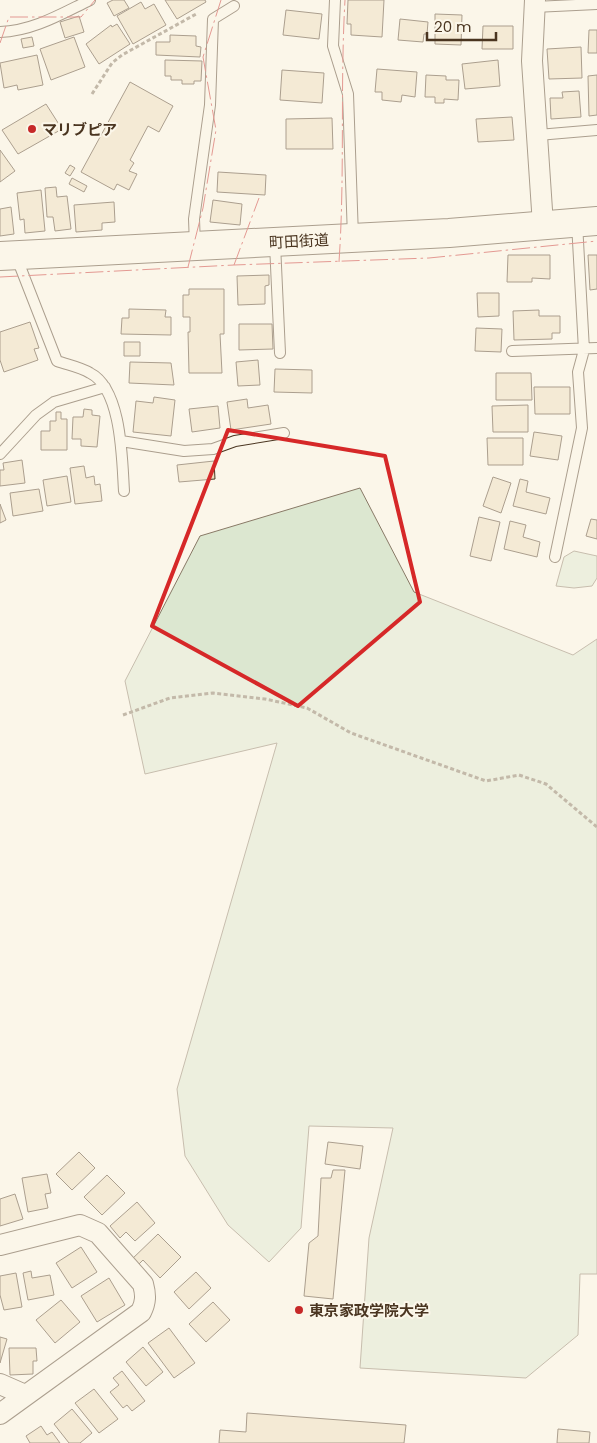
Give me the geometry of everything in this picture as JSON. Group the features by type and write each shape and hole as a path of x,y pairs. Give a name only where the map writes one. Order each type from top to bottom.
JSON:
{"main road":[{"name":"町田街道","path":"8,256 353,238 587,222"}],"street":[{"path":"535,3 532,61 543,225"},
{"path":"0,1245 80,1225 98,1233 143,1284 146,1294 146,1303 141,1312 0,1414"},
{"path":"0,1384 25,1395"}],"lane":[{"path":"0,32 14,32 31,27 90,0"},
{"path":"336,0 333,46 348,94 353,238"},
{"path":"535,3 597,4"},
{"path":"195,246 194,219 210,104 213,19 234,6"},
{"path":"538,135 597,130"},
{"path":"555,557 582,428 578,372 584,350 587,222"},
{"path":"275,242 280,353"},
{"path":"8,256 57,361 91,373 105,387 111,401 121,441 124,491"},
{"path":"512,351 584,350 597,348"},
{"path":"0,454 36,415 54,402 105,387"},
{"path":"121,441 184,451 213,449 235,441 284,433"}],"path":[{"path":"92,94 112,63 122,55 205,9"},
{"path":"123,715 170,698 213,693 265,699 307,708 352,733 486,781 519,775 546,784 597,827"}],"highlighted area":[{"path":"228,430 385,456 420,602 298,706 152,626"}],"green space":[{"path":"360,488 414,592 573,655 597,639 597,1274 580,1274 578,1335 526,1378 360,1368 369,1238 393,1128 309,1126 301,1228 269,1262 228,1225 185,1156 177,1089 277,743 145,774 125,681 200,536"},
{"path":"574,551 597,556 597,578 592,586 574,588 556,586 564,557"}],"building":[{"path":"113,0 124,0 129,8 114,16 107,3"},
{"path":"165,0 205,0 206,2 177,19"},
{"path":"348,0 384,0 382,37 351,35 351,24 347,24"},
{"path":"141,2 145,9 154,4 166,25 133,44 117,16"},
{"path":"286,10 322,14 319,39 283,35"},
{"path":"435,14 462,15 461,45 435,44"},
{"path":"79,16 84,32 65,38 60,22"},
{"path":"400,19 428,22 427,34 424,34 423,42 398,40"},
{"path":"117,24 130,44 99,64 86,44 111,25 112,27"},
{"path":"483,26 513,26 513,49 482,49"},
{"path":"589,30 597,30 597,53 588,53"},
{"path":"170,35 196,36 196,46 201,47 200,57 156,55 156,42 170,42"},
{"path":"32,37 34,46 23,48 21,39"},
{"path":"74,37 85,67 51,80 40,49"},
{"path":"581,47 582,78 549,79 547,49"},
{"path":"37,55 43,85 18,90 17,85 4,88 0,63"},
{"path":"165,60 202,61 201,81 194,81 194,84 182,84 182,80 171,80 171,76 165,76"},
{"path":"498,60 500,86 465,89 462,64"},
{"path":"377,69 417,72 415,97 402,95 401,102 382,100 382,92 375,92"},
{"path":"282,70 324,73 322,103 280,100"},
{"path":"426,75 446,76 446,80 459,80 458,100 444,99 444,103 435,103 435,97 425,97"},
{"path":"597,75 597,115 589,116 588,76"},
{"path":"130,82 173,106 159,132 148,126 130,160 134,163 129,171 137,174 129,190 117,184 114,190 81,172"},
{"path":"579,91 581,117 551,119 550,98 563,98 562,92"},
{"name":"マリブピア","path":"46,104 62,129 18,154 2,130"},
{"path":"512,117 514,140 478,142 476,119"},
{"path":"332,118 333,149 286,149 286,119"},
{"path":"0,150 15,171 0,182"},
{"path":"70,165 75,168 70,176 65,173"},
{"path":"218,172 266,175 265,195 217,192"},
{"path":"72,178 87,186 84,192 69,184"},
{"path":"56,187 57,197 67,196 71,229 55,231 53,217 47,217 45,188"},
{"path":"41,190 45,231 25,233 24,219 20,220 17,193"},
{"path":"213,200 242,204 240,225 210,222"},
{"path":"114,202 115,222 102,223 102,230 76,232 74,205"},
{"path":"11,207 14,234 0,236 0,209"},
{"path":"508,255 550,255 550,279 532,278 532,282 507,282"},
{"path":"588,255 597,255 597,289 590,290"},
{"path":"269,275 269,285 265,286 265,304 238,305 237,276"},
{"path":"189,289 224,289 224,334 220,334 222,373 189,373 188,332 190,332 190,317 183,317 183,295 189,295"},
{"path":"477,293 499,293 499,316 478,317"},
{"path":"129,309 166,310 165,317 171,317 171,335 121,334 122,318 129,318"},
{"path":"539,310 539,316 560,316 560,333 552,333 552,339 514,340 513,311"},
{"path":"30,322 39,348 34,349 38,360 4,372 0,360 0,332"},
{"path":"239,324 272,324 273,349 239,350"},
{"path":"476,328 502,329 501,352 475,351"},
{"path":"124,342 140,342 140,356 124,356"},
{"path":"258,360 260,385 238,386 236,362"},
{"path":"130,362 171,363 174,385 129,383"},
{"path":"275,369 312,370 312,393 274,392"},
{"path":"496,373 531,373 532,400 496,400"},
{"path":"534,387 570,387 570,414 535,414"},
{"path":"154,397 175,400 171,436 133,432 136,401 153,403"},
{"path":"247,399 248,408 268,405 271,424 231,430 227,402"},
{"path":"528,405 528,432 493,432 492,406"},
{"path":"218,406 220,428 192,432 189,409"},
{"path":"84,409 92,410 92,415 100,416 97,447 81,446 81,439 72,439 73,417 83,417"},
{"path":"56,412 61,412 61,419 67,419 67,450 41,450 41,431 50,431 50,421 56,421"},
{"path":"534,432 562,436 558,460 530,456"},
{"path":"487,438 523,438 523,465 488,465"},
{"path":"22,460 25,483 0,486 0,470 4,470 3,463"},
{"path":"214,461 215,479 179,482 177,465"},
{"path":"84,466 86,478 94,476 95,485 100,484 102,501 75,504 70,468"},
{"path":"67,476 71,502 47,506 43,480"},
{"path":"493,477 511,483 501,513 483,506"},
{"path":"520,479 528,481 526,492 550,498 546,514 513,506"},
{"path":"39,489 43,511 13,516 10,493"},
{"path":"0,504 6,520 0,523"},
{"path":"479,517 500,522 491,561 470,556"},
{"path":"591,519 597,520 597,539 586,536"},
{"path":"510,521 526,525 523,537 540,542 537,557 504,549"},
{"path":"328,1142 363,1146 360,1169 325,1164"},
{"path":"79,1152 95,1168 72,1190 56,1174"},
{"path":"333,1170 345,1170 333,1299 304,1296 309,1243 318,1236 321,1178 331,1178"},
{"path":"47,1174 51,1193 45,1194 48,1208 28,1212 22,1178"},
{"path":"107,1175 125,1193 102,1215 84,1197"},
{"path":"15,1194 23,1219 0,1226 0,1199"},
{"path":"137,1202 155,1223 135,1241 126,1232 120,1238 110,1226"},
{"path":"158,1234 181,1257 160,1278 143,1260 136,1267 130,1261"},
{"path":"81,1247 97,1272 72,1288 56,1263"},
{"path":"31,1271 32,1278 50,1275 54,1295 28,1300 23,1273"},
{"path":"196,1272 211,1288 189,1309 174,1292"},
{"path":"16,1273 22,1307 4,1310 0,1295 0,1276"},
{"path":"109,1278 125,1305 97,1322 81,1296"},
{"path":"61,1300 80,1322 55,1343 36,1320"},
{"path":"213,1302 230,1320 206,1342 189,1324"},
{"path":"169,1328 195,1363 174,1378 148,1343"},
{"path":"0,1337 7,1339 0,1363"},
{"path":"143,1347 163,1372 146,1386 126,1362"},
{"path":"9,1348 36,1348 37,1361 33,1361 33,1374 10,1375"},
{"path":"122,1371 145,1401 132,1411 127,1405 123,1408 110,1392 119,1385 113,1378"},
{"path":"94,1389 118,1419 99,1433 75,1403"},
{"path":"72,1409 92,1433 80,1443 69,1443 54,1424"},
{"path":"247,1413 406,1425 404,1443 219,1443 220,1430 246,1432"},
{"path":"41,1426 47,1435 52,1432 60,1443 30,1443 26,1436"},
{"path":"558,1429 590,1432 589,1443 557,1443"}],"power":[{"path":"0,43 9,17 81,17 95,0"},
{"path":"188,267 203,208 216,130 203,57 221,0"},
{"path":"339,262 342,197 345,0"},
{"path":"234,265 259,198"},
{"path":"0,277 234,265 429,258 597,241"}],"place":[{"name":"マリブピア","path":"32,129"},
{"name":"東京家政学院大学","path":"299,1310"}]}
